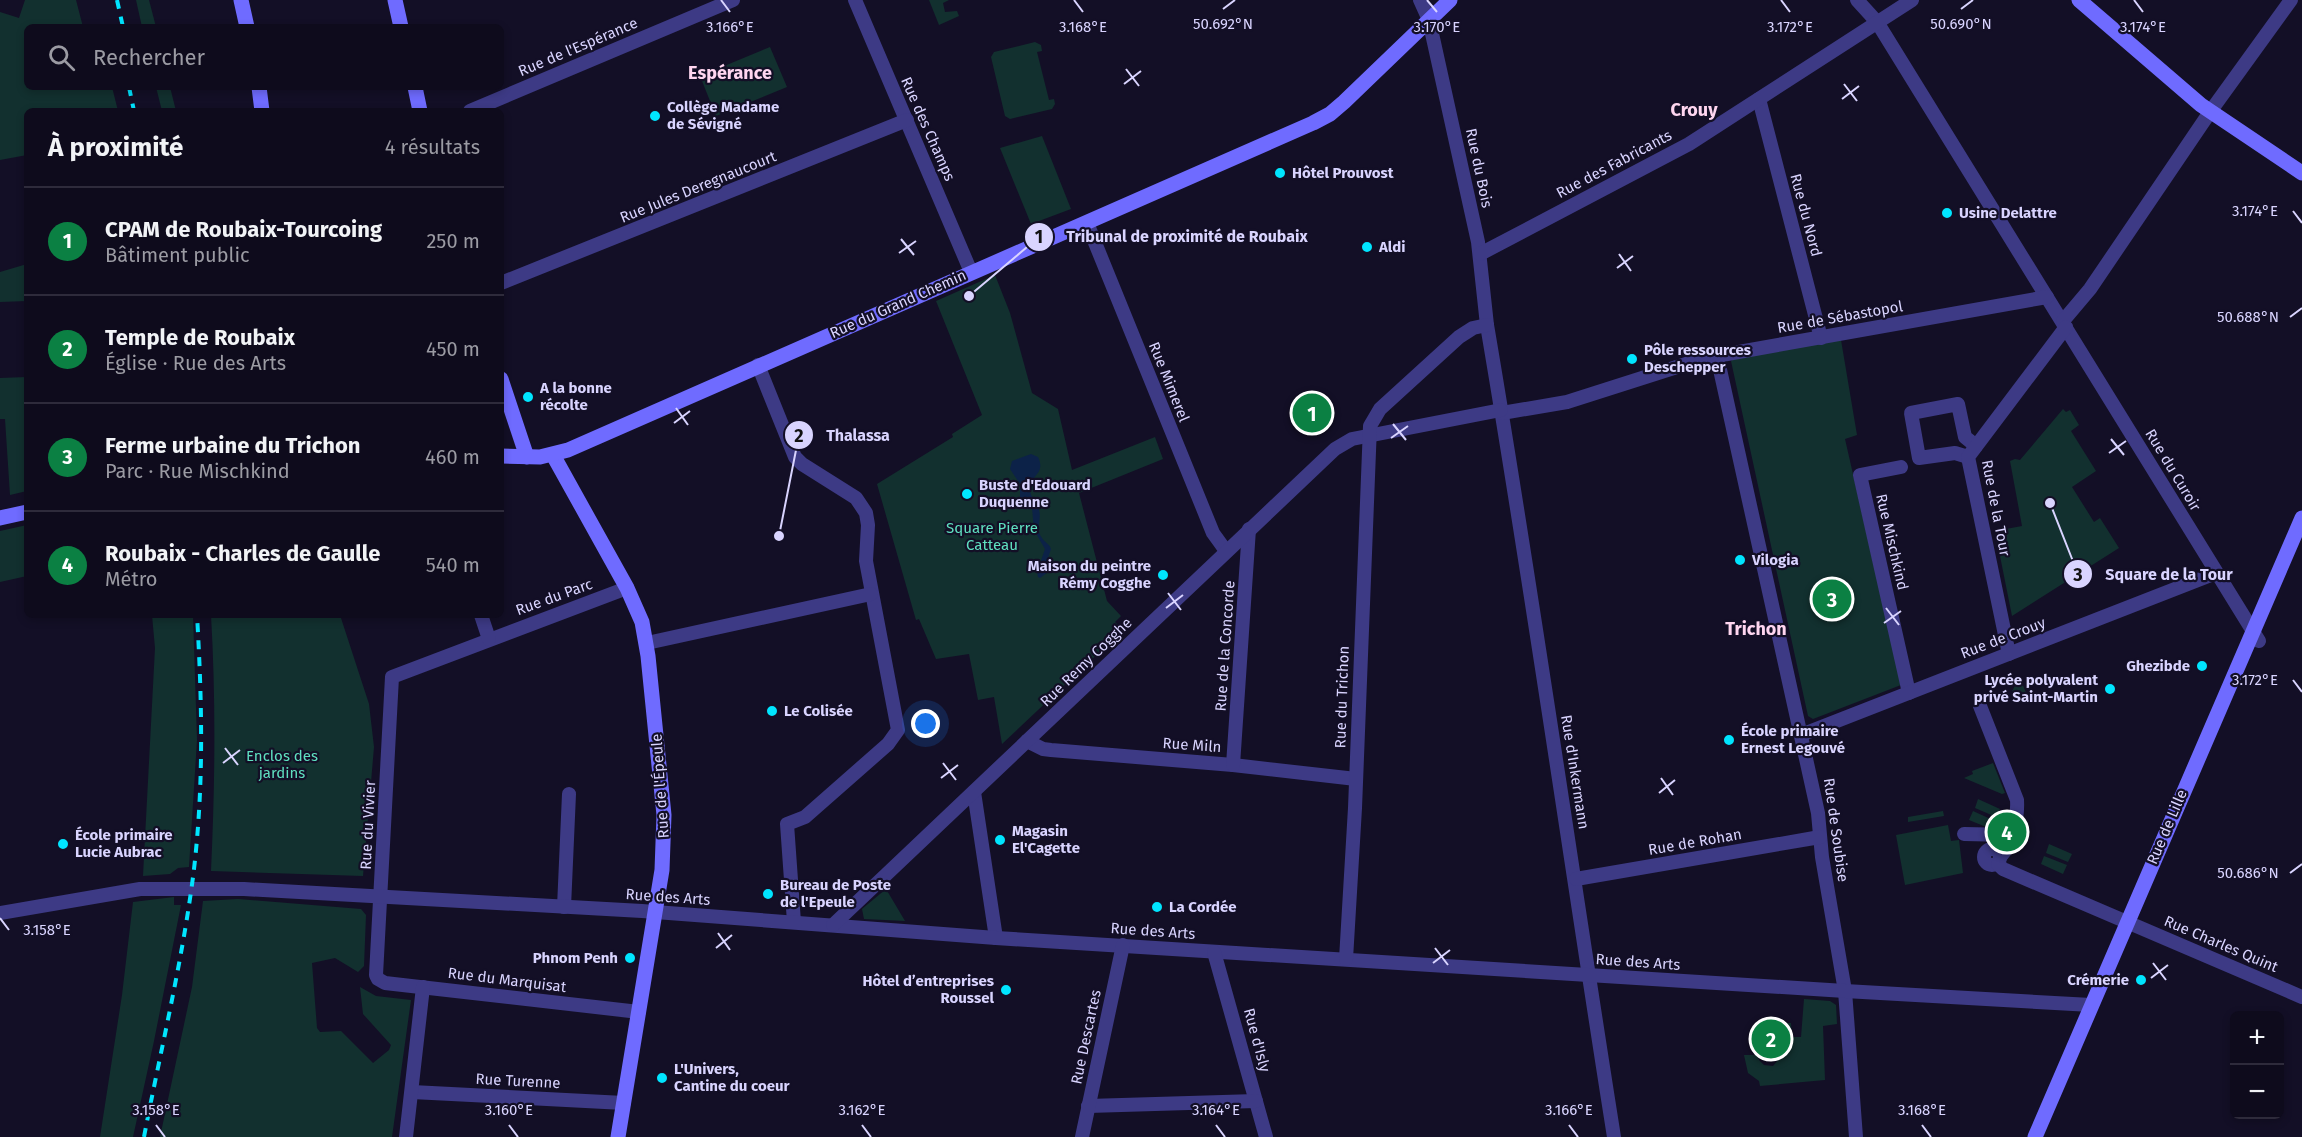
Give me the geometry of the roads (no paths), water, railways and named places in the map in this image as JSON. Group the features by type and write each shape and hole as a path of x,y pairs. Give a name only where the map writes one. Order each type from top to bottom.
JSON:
{"street":[{"path":"241,0 246,24"},
{"path":"395,0 400,24"},
{"name":"Rue de l'Espérance","path":"477,108 733,0"},
{"name":"Rue des Champs","path":"855,0 971,272"},
{"name":"Rue du Bois","path":"1420,0 1429,20 1480,254 1487,325"},
{"name":"Rue du Grand Chemin","path":"504,456 553,455 568,450 1322,118 1337,108 1372,76 1450,0"},
{"path":"1857,0 1877,22 2047,297"},
{"name":"Rue des Fabricants","path":"1480,254 1677,150 1912,0"},
{"path":"2079,0 2210,112 2302,173"},
{"path":"2065,324 2210,112 2292,0"},
{"path":"259,90 262,108"},
{"path":"416,90 419,108"},
{"name":"Rue du Nord","path":"1759,99 1821,338"},
{"name":"Rue Jules Deregnaucourt","path":"504,283 906,120"},
{"name":"Rue Mimerel","path":"1087,223 1205,512 1217,540 1226,551"},
{"name":"Rue du Curoir","path":"2047,297 2256,636"},
{"name":"Rue de Sébastopol","path":"1369,435 1501,411 1567,402 1717,356 2047,297"},
{"name":"Rue de la Tour","path":"2009,654 1972,452 2065,324"},
{"path":"1369,435 1373,418 1384,405 1462,335 1476,327 1487,325"},
{"name":"Rue d'Inkermann","path":"1487,325 1576,879 1588,975 1614,1137"},
{"name":"Rue de Soubise","path":"1717,356 1814,792 1845,991 1856,1137"},
{"path":"758,365 795,457 802,464 856,498 866,513 868,525 866,561 898,730 888,744 805,818 787,824 794,922"},
{"path":"504,388 527,457"},
{"path":"1958,404 1965,437 1972,452 1919,458 1911,413 1958,404"},
{"name":"Rue Remy Cogghe","path":"833,925 1335,449 1352,439 1369,435"},
{"name":"Rue du Trichon","path":"1346,959 1356,779 1369,435"},
{"name":"Rue de l'Épeule","path":"553,455 627,588 640,616 647,643 664,833 662,870 618,1137"},
{"name":"Rue Mischkind","path":"1901,467 1860,476 1909,693"},
{"path":"0,518 24,513"},
{"name":"Rue de Lille","path":"2035,1137 2091,1005 2130,923 2256,636 2302,518"},
{"name":"Rue de la Concorde","path":"1233,765 1249,529"},
{"name":"Rue de Crouy","path":"1801,735 2217,573"},
{"name":"Rue du Parc","path":"392,677 627,588"},
{"path":"647,643 872,594"},
{"path":"482,618 489,639"},
{"name":"Rue du Vivier","path":"376,975 392,677"},
{"path":"1964,834 2011,835 2017,809 2015,794 1980,706"},
{"name":"Rue Miln","path":"1027,741 1043,749 1051,750 1233,765 1356,779"},
{"path":"974,792 996,938"},
{"path":"564,907 569,794"},
{"name":"Rue Charles Quint","path":"2011,835 1999,860 2003,870 2302,997"},
{"name":"Rue de Rohan","path":"1576,879 1820,837"},
{"name":"Rue des Arts","path":"0,913 140,889 212,889 564,907 996,938 2091,1005"},
{"name":"Rue Descartes","path":"1082,1137 1123,945"},
{"name":"Rue d'Isly","path":"1215,952 1266,1137"},
{"name":"Rue du Marquisat","path":"376,975 385,983 639,1012"},
{"path":"406,1137 423,987"},
{"name":"Rue Turenne","path":"411,1092 624,1103"},
{"path":"1088,1106 1256,1101"}],"water":[{"path":"1031,454 1038,457 1040,467 1031,483 1030,491 1039,510 1040,535 1051,549 1045,567 1048,572 1040,578 1037,572 1045,549 1034,530 1032,508 1020,497 1020,484 1010,469 1012,461"}],"railway":[{"path":"117,0 122,24"},
{"path":"130,90 133,108"},
{"path":"144,1137 178,970 194,869 201,742 197,618"}],"place":[{"name":"Collège Madame de Sévigné","path":"655,116"},
{"name":"Hôtel Prouvost","path":"1280,173"},
{"name":"Usine Delattre","path":"1947,213"},
{"name":"Aldi","path":"1367,247"},
{"name":"Tribunal de proximité de Roubaix","path":"969,296"},
{"name":"Pôle ressources Deschepper","path":"1632,359"},
{"name":"A la bonne récolte","path":"528,397"},
{"name":"CPAM de Roubaix-Tourcoing","path":"1312,413"},
{"name":"Buste d'Edouard Duquenne","path":"967,494"},
{"name":"Square de la Tour","path":"2050,503"},
{"name":"Thalassa","path":"779,536"},
{"name":"Vilogia","path":"1740,560"},
{"name":"Maison du peintre Rémy Cogghe","path":"1163,575"},
{"name":"Ferme urbaine du Trichon","path":"1832,599"},
{"name":"Ghezibde","path":"2202,666"},
{"name":"Lycée polyvalent privé Saint-Martin","path":"2110,689"},
{"name":"Le Colisée","path":"772,711"},
{"name":"École primaire Ernest Legouvé","path":"1729,740"},
{"name":"Roubaix - Charles de Gaulle","path":"2007,832"},
{"name":"Magasin El'Cagette","path":"1000,840"},
{"name":"École primaire Lucie Aubrac","path":"63,844"},
{"name":"Bureau de Poste de l'Epeule","path":"768,894"},
{"name":"La Cordée","path":"1157,907"},
{"name":"Phnom Penh","path":"630,958"},
{"name":"Crémerie","path":"2141,980"},
{"name":"Hôtel d’entreprises Roussel","path":"1006,990"},
{"name":"Temple de Roubaix","path":"1771,1039"},
{"name":"L'Univers, Cantine du coeur","path":"662,1078"}],"district":[{"name":"Espérance","path":"730,73"},
{"name":"Crouy","path":"1694,110"},
{"name":"Trichon","path":"1756,629"}],"park label":[{"name":"Square Pierre Catteau","path":"992,536"},
{"name":"Enclos des jardins","path":"282,764"}]}
